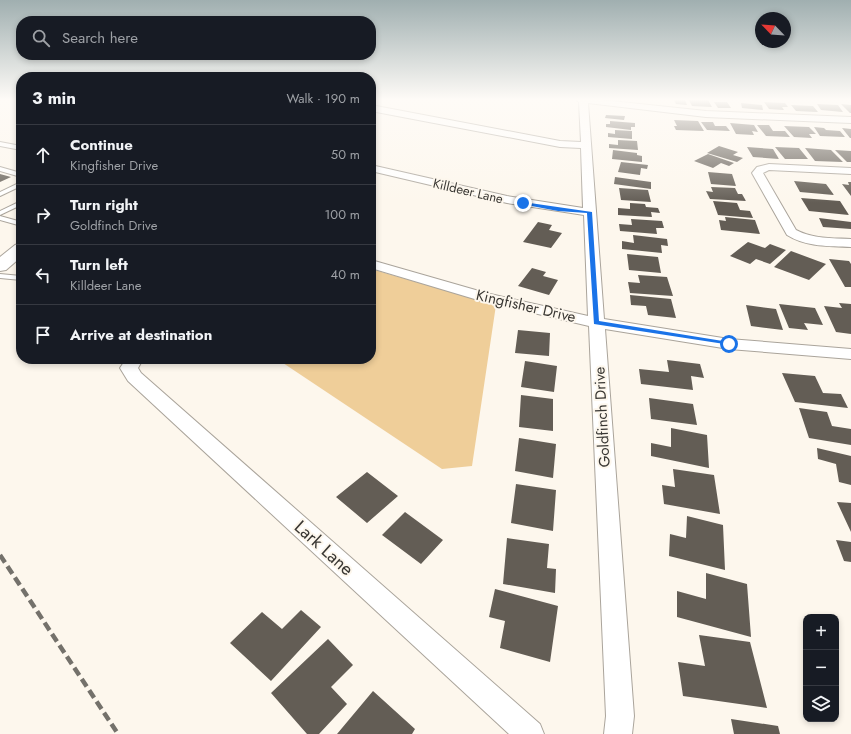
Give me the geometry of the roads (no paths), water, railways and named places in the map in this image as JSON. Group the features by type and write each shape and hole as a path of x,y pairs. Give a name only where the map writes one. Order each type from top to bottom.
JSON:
{"street":[{"path":"508,134 560,144 586,145"},
{"name":"Goldfinch Drive","path":"585,134 620,708 618,734"},
{"path":"851,171 769,167 761,169 757,174 791,232 801,238 816,241 851,243"},
{"name":"Killdeer Lane","path":"376,169 523,203 558,210 590,212"},
{"path":"1,273 16,254"},
{"name":"Kingfisher Drive","path":"376,265 483,297 597,323 729,344 851,354"},
{"path":"1,273 16,267"},
{"name":"Lark Lane","path":"132,364 129,368 134,377 530,734"}],"lane":[{"path":"0,144 16,147"},
{"path":"0,169 16,174"},
{"path":"0,194 16,186"},
{"path":"0,213 16,205"},
{"path":"0,218 16,222"},
{"path":"1,273 16,277"}],"railway":[{"path":"0,555 118,734"}]}
